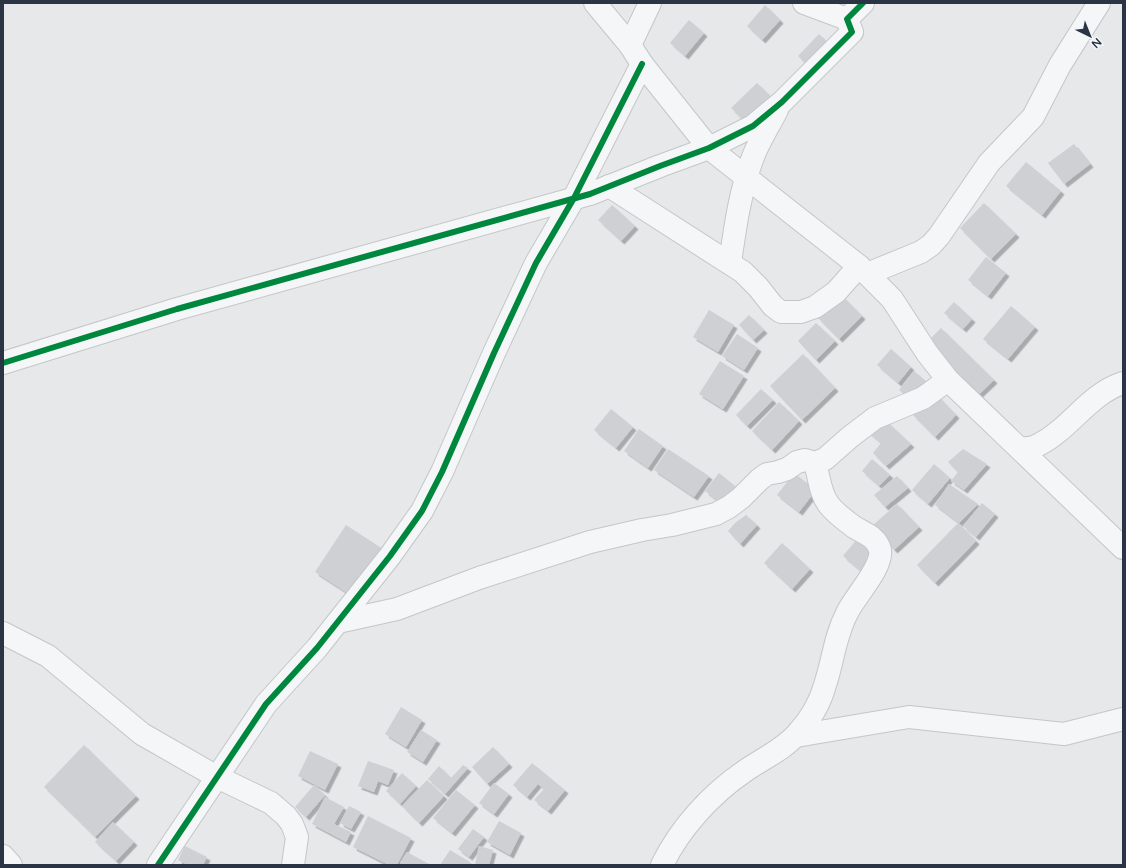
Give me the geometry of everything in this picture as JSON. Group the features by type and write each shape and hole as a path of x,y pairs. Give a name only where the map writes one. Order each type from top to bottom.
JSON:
{"street":[{"path":"595,3 630,45 642,64 709,148 863,270 892,299 927,353 948,380 1123,548"},
{"path":"630,45 650,3"},
{"path":"3,363 177,309 590,194 709,148 753,126 782,102 852,32 847,19 804,3"},
{"path":"847,19 863,3"},
{"path":"609,186 743,272 758,287 773,306 781,312 801,312 815,307 863,270 921,252 931,245 939,236 990,163 1033,116 1060,65 1099,3"},
{"path":"158,865 266,704 318,648 390,556 422,511 442,472 494,353 536,263 574,198 642,64"},
{"path":"730,263 737,213 753,157 782,102"},
{"path":"338,622 397,609 486,576 590,542 716,514 741,498 767,474 787,469 797,462 805,460 815,463 825,459 875,418 923,398 948,380"},
{"path":"1021,449 1035,447 1046,441 1098,396 1118,384 1123,383"},
{"path":"662,865 671,848 690,822 720,791 745,771 776,752 796,736 806,724 825,685 836,639 847,612 879,561 879,545 873,538 838,515 828,505 823,496 815,463"},
{"path":"3,633 48,656 142,734 217,777 271,804 286,816 292,824 297,837 293,865"},
{"path":"796,736 909,717 1064,734 1123,719"},
{"path":"3,856 11,865"}],"building":[{"path":"765,5 780,20 762,40 747,26"},
{"path":"689,20 704,33 685,56 670,43"},
{"path":"819,34 833,47 812,70 798,56"},
{"path":"757,83 775,101 749,126 731,108"},
{"path":"1074,144 1090,164 1064,184 1048,163"},
{"path":"1026,162 1061,191 1042,215 1006,186"},
{"path":"984,203 1016,234 991,259 960,228"},
{"path":"612,205 635,226 621,241 598,220"},
{"path":"986,257 1006,273 988,296 968,280"},
{"path":"842,296 862,316 839,339 818,318"},
{"path":"954,302 972,319 963,329 944,313"},
{"path":"1011,306 1035,327 1008,359 983,339"},
{"path":"709,310 734,325 718,352 693,337"},
{"path":"749,315 764,330 753,340 739,325"},
{"path":"816,323 835,341 816,360 798,341"},
{"path":"941,328 994,380 976,397 924,345"},
{"path":"737,334 758,348 744,370 722,356"},
{"path":"891,349 911,367 898,383 877,365"},
{"path":"803,354 835,388 802,420 770,386"},
{"path":"720,361 744,376 723,409 699,394"},
{"path":"914,371 927,382 912,401 899,390"},
{"path":"761,389 773,400 747,426 736,415"},
{"path":"935,393 956,415 935,437 913,415"},
{"path":"779,402 799,421 772,450 752,431"},
{"path":"611,409 633,427 616,448 594,430"},
{"path":"884,419 911,444 886,466 873,453 881,443 867,431"},
{"path":"639,429 663,446 648,468 624,451"},
{"path":"668,449 709,476 694,497 654,470"},
{"path":"963,449 987,464 964,490 951,481 958,472 948,462"},
{"path":"872,459 890,475 879,486 862,471"},
{"path":"934,464 950,478 928,504 912,490"},
{"path":"719,473 740,490 725,507 705,491"},
{"path":"794,473 816,490 799,512 777,495"},
{"path":"897,476 908,488 885,507 874,495"},
{"path":"949,484 978,504 959,523 935,505"},
{"path":"982,503 995,514 976,537 963,526"},
{"path":"897,504 919,527 894,550 872,526"},
{"path":"746,515 757,525 740,544 728,531 735,523"},
{"path":"958,523 976,541 935,583 917,565"},
{"path":"346,525 386,551 355,598 315,572"},
{"path":"857,539 875,554 861,571 843,556"},
{"path":"782,543 810,569 792,589 764,563"},
{"path":"401,707 422,720 406,747 385,734"},
{"path":"421,730 437,740 423,762 407,752"},
{"path":"84,745 136,796 95,837 44,787"},
{"path":"493,747 509,764 487,784 472,767"},
{"path":"310,751 338,764 325,790 298,776"},
{"path":"368,761 394,770 388,785 378,781 374,792 358,786"},
{"path":"532,763 565,790 548,811 534,800 544,789 538,784 527,797 513,785"},
{"path":"463,765 468,768 445,794 428,779 439,766 451,778"},
{"path":"402,773 416,786 400,804 386,791"},
{"path":"427,780 444,796 419,823 402,806"},
{"path":"494,783 509,794 494,814 479,803"},
{"path":"314,785 325,795 306,817 295,807"},
{"path":"456,790 475,805 452,833 433,818"},
{"path":"325,797 344,807 334,824 351,832 346,842 312,824"},
{"path":"349,806 361,812 351,829 340,823"},
{"path":"368,816 411,838 397,865 389,865 353,847"},
{"path":"499,821 521,833 510,855 487,842"},
{"path":"113,822 134,842 116,861 95,842"},
{"path":"473,829 484,837 469,857 458,849"},
{"path":"185,846 207,857 203,865 188,865 178,860"},
{"path":"479,846 493,850 489,865 475,865"},
{"path":"450,850 470,862 468,865 440,865"},
{"path":"407,852 429,864 403,865 400,863"}],"cycle path":[{"path":"3,363 177,309 590,194 709,148 753,126 782,102 852,32 847,19 863,3"},
{"path":"158,865 266,704 317,648 390,556 422,511 442,472 494,353 536,263 574,198 642,64"}]}
